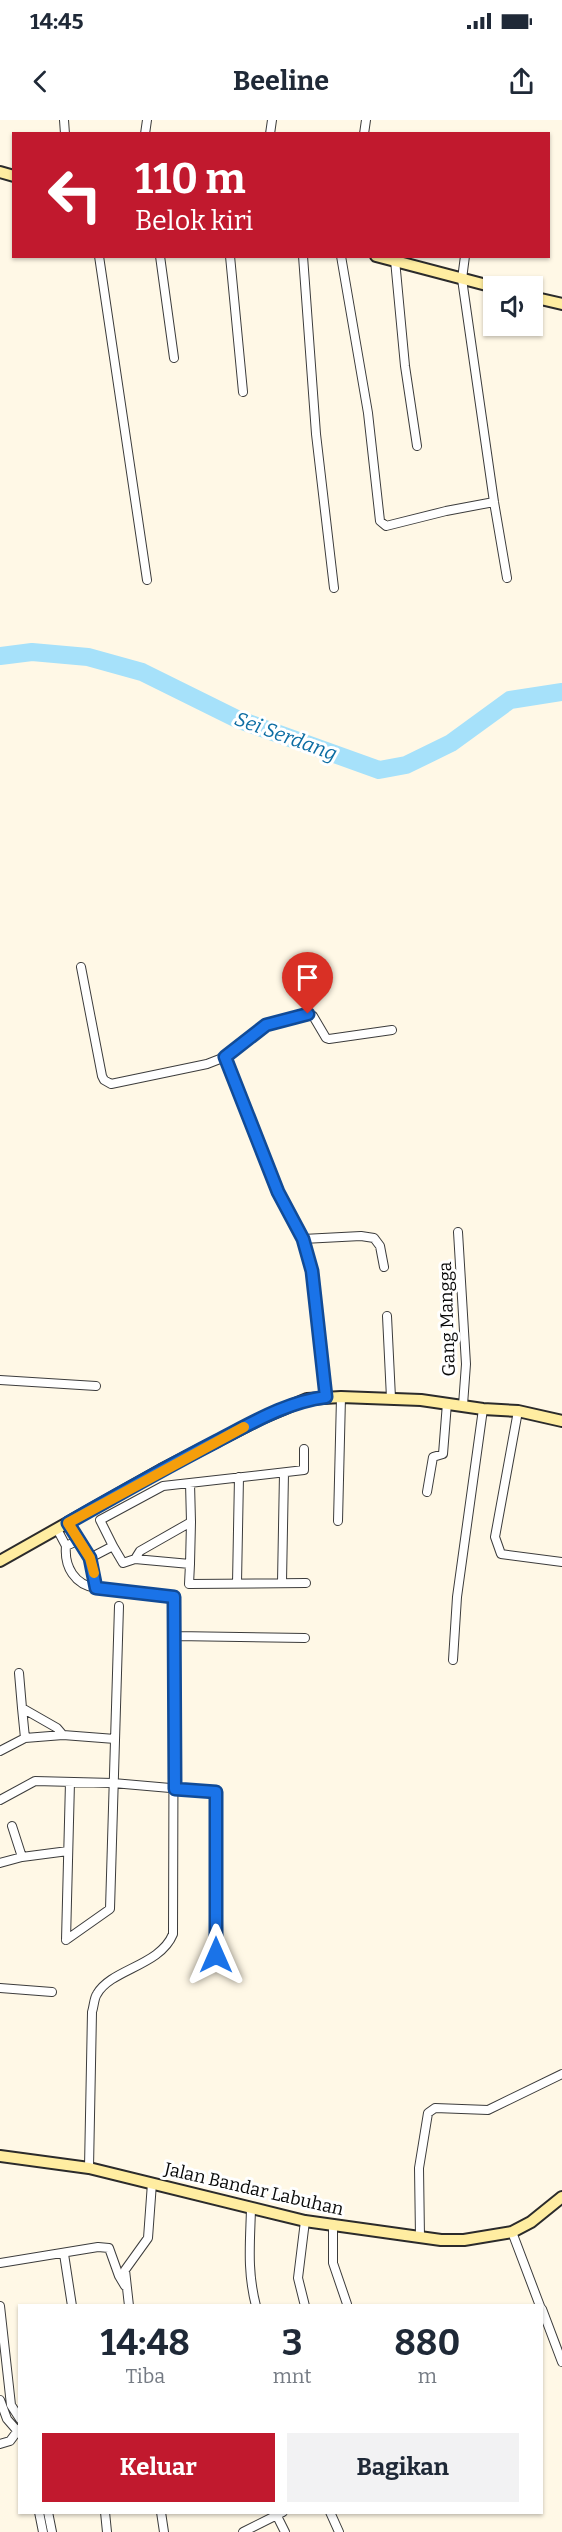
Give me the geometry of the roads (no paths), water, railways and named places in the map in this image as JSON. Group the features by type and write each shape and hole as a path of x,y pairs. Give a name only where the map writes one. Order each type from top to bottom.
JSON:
{"main road":[{"path":"386,258 483,284"},
{"path":"543,300 562,304"},
{"path":"0,1562 161,1470 291,1404 326,1397 391,1398 518,1411 562,1421"},
{"name":"Jalan Bandar Labuhan","path":"0,2156 89,2168 304,2221 420,2237 464,2240 512,2232 531,2222 562,2197"}],"street":[{"path":"99,258 147,580"},
{"path":"160,258 174,358"},
{"path":"230,258 243,392"},
{"path":"303,258 316,434 334,588"},
{"path":"341,258 368,412 380,521 386,526 494,502"},
{"path":"465,258 462,279 507,578"},
{"path":"395,260 405,366 417,446"},
{"path":"81,966 102,1076 107,1083 202,1066 225,1057 266,1025 308,1014 313,1016 326,1038 329,1039 392,1030"},
{"path":"225,1057 278,1192 303,1239 312,1271 326,1397"},
{"name":"Gang Mangga","path":"458,1232 466,1364 463,1405"},
{"path":"303,1239 361,1236 374,1238 380,1246 384,1267"},
{"path":"387,1316 391,1398"},
{"path":"0,1380 96,1386"},
{"path":"338,1521 341,1397"},
{"path":"427,1491 432,1458 442,1455 443,1451 447,1403"},
{"path":"453,1660 457,1597 483,1409"},
{"path":"518,1411 495,1537 496,1544 501,1554 562,1562"},
{"path":"190,1564 135,1559 123,1563 100,1520 164,1486 304,1470 304,1449"},
{"path":"282,1582 284,1473"},
{"path":"237,1583 239,1477"},
{"path":"190,1483 189,1584 306,1583"},
{"path":"135,1559 140,1551 191,1522"},
{"path":"68,1523 77,1541 90,1558 96,1588"},
{"path":"57,1529 66,1546 65,1556 76,1579 88,1587 174,1597 173,1934 168,1946 97,1993 92,2012 89,2168"},
{"path":"66,1546 77,1541"},
{"path":"90,1558 113,1546"},
{"path":"70,1782 66,1940 110,1909 119,1606"},
{"path":"175,1636 305,1638"},
{"path":"19,1673 25,1738"},
{"path":"22,1708 57,1728 63,1735"},
{"path":"0,1751 25,1738 63,1735 115,1739"},
{"path":"0,1800 36,1781 113,1783 216,1792 216,1955"},
{"path":"12,1826 22,1857"},
{"path":"0,1863 22,1857 68,1851"},
{"path":"0,1989 52,1992"},
{"path":"420,2237 419,2168 428,2113 435,2108 488,2110 562,2074"},
{"path":"129,2304 125,2286 126,2266 148,2238 152,2183"},
{"path":"251,2209 249,2280 255,2304"},
{"path":"304,2221 298,2278 304,2304"},
{"path":"333,2226 333,2264 347,2304"},
{"path":"512,2232 540,2304"},
{"path":"0,2262 109,2247 125,2286"},
{"path":"64,2254 72,2304"},
{"path":"0,2306 11,2405 18,2416"},
{"path":"543,2312 562,2362"},
{"path":"0,2400 7,2419 18,2430"},
{"path":"0,2444 10,2441 18,2432"},
{"path":"39,2514 43,2532"},
{"path":"48,2514 52,2532"},
{"path":"105,2514 107,2532"},
{"path":"161,2514 164,2532"},
{"path":"243,2532 278,2514 285,2532"},
{"path":"331,2514 339,2532"}],"waterway":[{"name":"Sei Serdang","path":"0,656 32,652 88,657 142,672 237,719 379,770 406,765 451,743 510,700 562,692"}]}
